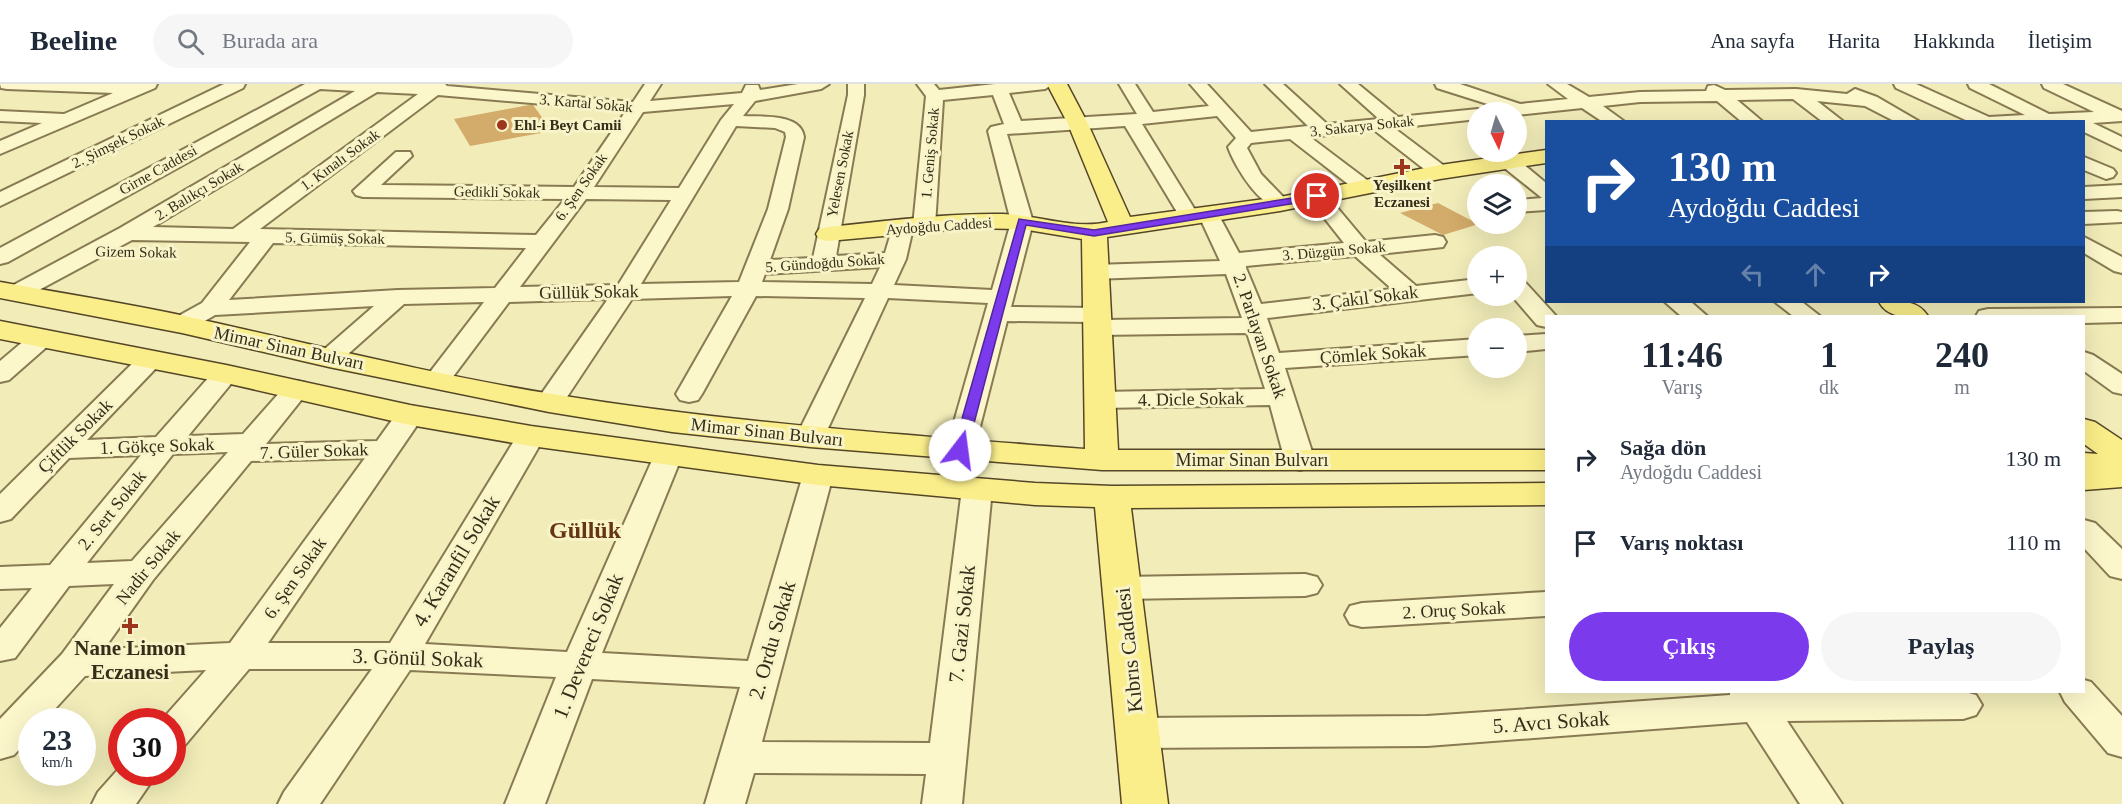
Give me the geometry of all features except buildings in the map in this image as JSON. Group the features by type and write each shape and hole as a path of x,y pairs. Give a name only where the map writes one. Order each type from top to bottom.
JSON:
{"main road":[{"path":"1058,84 1122,226"},
{"name":"Aydoğdu Caddesi","path":"1527,157 1545,156"},
{"name":"Aydoğdu Caddesi","path":"828,234 972,221 1022,222 1094,233 1122,226 1200,217 1280,204 1491,162"},
{"name":"Kıbrıs Caddesi","path":"1094,233 1094,272 1107,478 1122,588 1145,804"},
{"name":"Mimar Sinan Bulvarı","path":"8,292 182,324 329,358 549,403 672,422 960,450 1107,478 1545,494"},
{"path":"1894,303 1912,315"},
{"name":"Mimar Sinan Bulvarı","path":"0,330 149,361 226,374 410,415 531,436 818,475 976,489 1300,461 1545,460"},
{"path":"2085,430 2122,457"},
{"path":"2085,461 2122,457"},
{"path":"2085,461 2102,464 2117,472 2114,479 2085,480"},
{"path":"2085,494 2122,493"}],"street":[{"path":"7,84 143,86"},
{"name":"2. Şimşek Sokak","path":"0,200 237,84"},
{"name":"3. Kartal Sokak","path":"316,84 439,87 540,99 597,97 635,107 705,104 751,91 821,84"},
{"name":"Girne Caddesi","path":"9,253 316,84"},
{"path":"540,99 553,84"},
{"name":"6. Şen Sokak","path":"437,380 580,193 635,107 653,84"},
{"name":"Yelesen Sokak","path":"823,264 856,95 856,84"},
{"path":"930,90 1045,84"},
{"name":"2. Parlayan Sokak","path":"1127,84 1139,119 1200,217 1234,263 1256,318 1300,461"},
{"path":"1198,84 1246,138 1237,147 1241,159 1263,189 1280,204"},
{"path":"1273,84 1323,130"},
{"path":"1348,84 1386,123 1440,172"},
{"path":"1450,86 1489,84"},
{"path":"1556,84 1613,120"},
{"path":"1705,84 1751,120"},
{"path":"1778,84 1832,120"},
{"path":"1834,84 1907,120"},
{"path":"1902,84 1983,120"},
{"path":"1976,84 2044,118"},
{"path":"2050,84 2119,116"},
{"path":"0,148 143,86"},
{"name":"2. Balıkçı Sokak","path":"8,292 95,252 377,86"},
{"path":"1450,86 1499,102"},
{"name":"1. Kınalı Sokak","path":"237,236 439,87"},
{"path":"999,88 1014,127"},
{"name":"1. Geniş Sokak","path":"913,227 930,90"},
{"path":"549,403 625,292 730,120 751,91"},
{"path":"1527,110 1640,97 1796,94 1871,101"},
{"path":"960,450 1022,222 997,131 1014,127 1078,124 1223,111"},
{"path":"1527,112 1545,122"},
{"name":"3. Sakarya Sokak","path":"1246,138 1467,115"},
{"path":"0,116 67,120"},
{"path":"2016,120 2119,116"},
{"path":"1452,117 1467,126"},
{"path":"689,394 752,278 778,209 795,137 794,129 777,123 730,120"},
{"path":"2085,126 2122,144"},
{"path":"1294,133 1364,187"},
{"name":"Gedikli Sokak","path":"403,156 363,191 684,194"},
{"path":"1515,162 1545,192"},
{"path":"2085,164 2106,173"},
{"path":"0,182 30,185"},
{"path":"2085,193 2122,191"},
{"path":"1317,196 1360,249 1409,292"},
{"path":"1527,205 1545,204"},
{"path":"2085,218 2116,214"},
{"path":"810,437 895,259 913,227"},
{"name":"5. Gümüş Sokak","path":"128,233 237,236 260,245 541,242"},
{"name":"3. Düzgün Sokak","path":"1094,272 1234,263 1435,242"},
{"path":"210,308 260,245"},
{"name":"Gizem Sokak","path":"9,253 260,245"},
{"path":"2085,245 2122,266"},
{"name":"5. Gündoğdu Sokak","path":"752,278 823,264 895,259"},
{"name":"Güllük Sokak","path":"182,324 210,308 398,297 625,292 752,278 998,305 1097,321"},
{"name":"3. Çakıl Sokak","path":"1097,321 1256,318 1409,292 1467,287"},
{"path":"329,358 398,297"},
{"path":"1527,298 1545,319"},
{"path":"2085,301 2117,318"},
{"path":"1678,303 1694,315"},
{"path":"1788,303 1806,315"},
{"path":"1998,303 2016,315"},
{"path":"2085,317 2117,318"},
{"path":"0,374 41,339"},
{"path":"1527,343 1545,342"},
{"name":"Çömlek Sokak","path":"1269,361 1467,348"},
{"name":"Çiftlik Sokak","path":"0,512 149,361"},
{"path":"2085,361 2122,386"},
{"name":"2. Sert Sokak","path":"3,649 164,446 226,374"},
{"name":"Nadir Sokak","path":"0,744 75,663 141,572 297,389"},
{"name":"4. Dicle Sokak","path":"1101,400 1281,397"},
{"name":"6. Şen Sokak","path":"186,718 240,656 410,415"},
{"name":"4. Karanfil Sokak","path":"298,804 400,656 531,436"},
{"name":"1. Gökçe Sokak","path":"61,450 164,446 248,448"},
{"name":"7. Güler Sokak","path":"248,448 386,449"},
{"name":"1. Devereci Sokak","path":"525,804 579,666 668,456"},
{"name":"2. Ordu Sokak","path":"725,804 818,475"},
{"name":"7. Gazi Sokak","path":"942,804 976,489"},
{"path":"2085,531 2122,568"},
{"path":"0,578 141,572"},
{"path":"1122,588 1305,585"},
{"name":"2. Oruç Sokak","path":"1362,615 1545,604"},
{"name":"3. Gönül Sokak","path":"75,663 240,656 400,656 762,675"},
{"path":"2079,693 2122,742"},
{"path":"1752,699 1822,804"},
{"name":"5. Avcı Sokak","path":"1138,734 1427,731 1752,699 1963,705"},
{"path":"738,757 947,759"},
{"path":"112,804 127,786"}],"place":[{"name":"Ehl-i Beyt Camii","path":"502,125"},
{"name":"Yeşilkent Eczanesi","path":"1402,167"},
{"name":"Nane Limon Eczanesi","path":"130,626"}],"district":[{"name":"Güllük","path":"585,530"}],"route":[{"path":"960,450 1022,222 1094,233 1122,226 1210,216 1317,196"}]}
